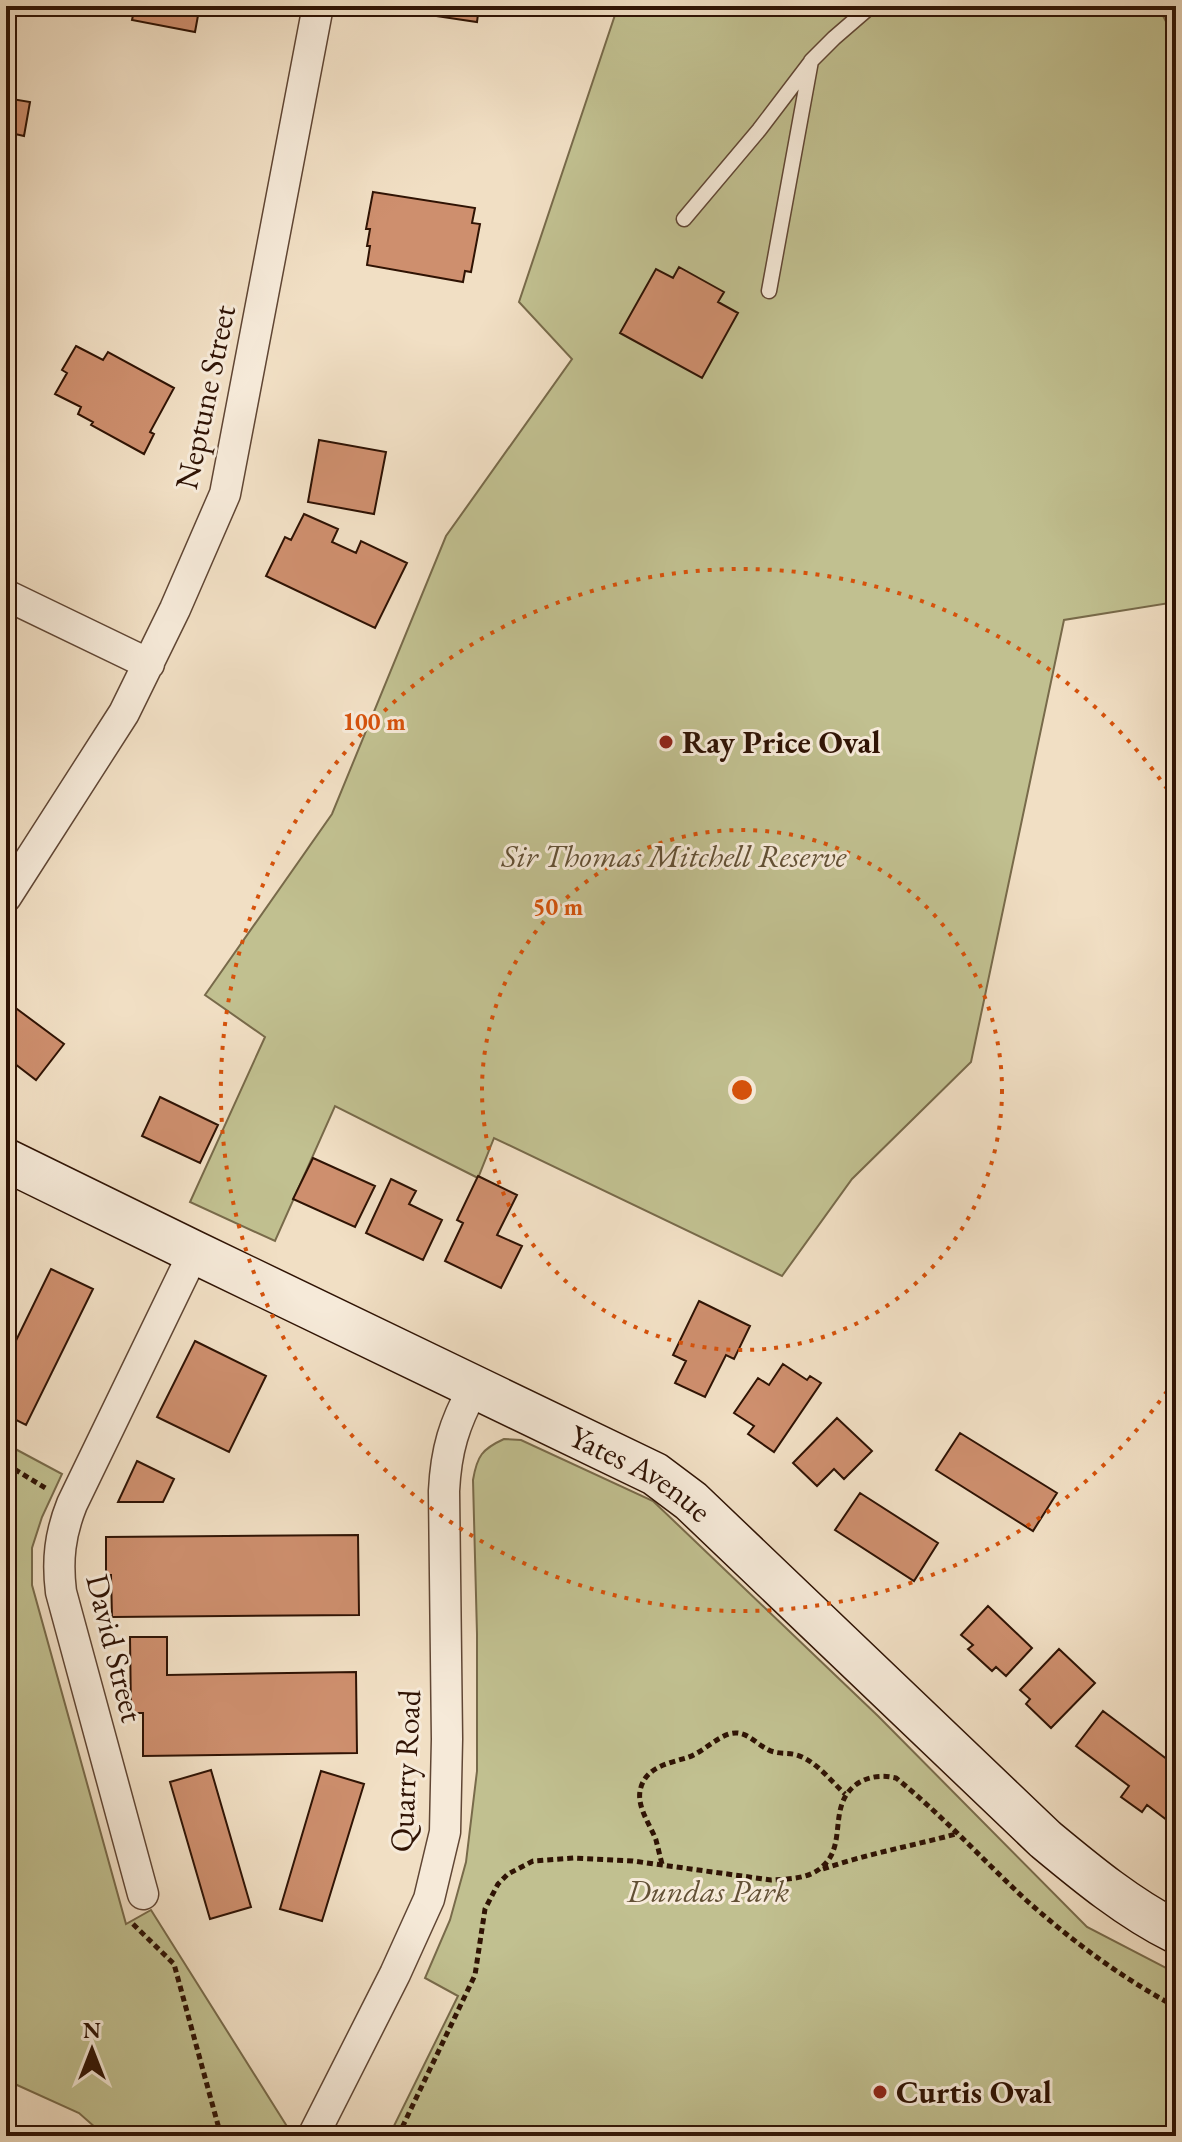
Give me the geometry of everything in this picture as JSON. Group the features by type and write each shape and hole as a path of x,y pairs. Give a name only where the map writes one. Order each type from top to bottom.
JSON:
{"street":[{"name":"Neptune Street","path":"6,897 124,713 225,494 318,6"},
{"path":"6,595 149,664"},
{"name":"Yates Avenue","path":"6,1160 655,1474 691,1501 1045,1839 1098,1883 1176,1932"},
{"name":"David Street","path":"143,1894 61,1592 58,1566 60,1540 69,1513 194,1252"},
{"name":"Quarry Road","path":"313,2136 395,1974 429,1899 445,1832 444,1491 451,1437 474,1387"}],"lane":[{"path":"684,219 759,130 811,61 871,6"},
{"path":"769,291 811,61"}],"path":[{"path":"6,1464 53,1493"},
{"path":"662,1864 656,1840 642,1810 641,1788 657,1767 698,1754 728,1734 750,1736 767,1749 804,1758 845,1794"},
{"path":"815,1872 830,1858 845,1794 866,1779 896,1778 1077,1943 1140,1987 1176,2007"},
{"path":"398,2136 475,1975 485,1909 498,1884 521,1866 552,1858 595,1858 771,1880 791,1879 872,1853 957,1834"},
{"path":"174,1964 221,2136"}],"green space":[{"name":"Sir Thomas Mitchell Reserve","path":"618,6 1158,6 1176,41 1176,602 1064,620 971,1062 852,1179 782,1276 494,1138 478,1178 335,1106 275,1241 190,1202 265,1037 205,995 332,814 446,536 572,359 519,302"},
{"name":"Dundas Park","path":"504,1439 521,1440 653,1501 878,1716 1087,1927 1176,1973 1176,2136 389,2136 458,1996 425,1978 450,1920 466,1862 477,1771 473,1480 482,1454"},
{"path":"6,1444 62,1474 32,1548 32,1585 126,1924 151,1910 288,2128 284,2136 105,2136 79,2113 6,2080"}],"building":[{"path":"135,6 204,6 203,10 199,10 195,32 132,20"},
{"path":"430,6 479,6 477,22 429,15"},
{"path":"6,98 30,102 24,136 6,132"},
{"path":"373,192 475,208 472,223 480,224 471,272 465,271 463,282 367,265 370,229 366,229"},
{"path":"679,267 724,292 718,302 738,313 702,378 620,333 656,269 673,278"},
{"path":"76,346 103,360 108,352 174,388 150,432 154,434 144,454 91,425 93,422 78,414 81,407 55,394 67,373 62,370"},
{"path":"319,440 386,452 374,514 308,502"},
{"path":"304,514 338,529 332,542 356,553 361,541 407,563 375,628 266,576 285,537 291,540"},
{"path":"13,1006 64,1044 36,1080 6,1057 6,1015"},
{"path":"160,1097 218,1125 200,1163 142,1136"},
{"path":"313,1158 375,1186 355,1227 293,1199"},
{"path":"478,1176 517,1195 497,1235 522,1246 501,1288 445,1261 463,1223 457,1220"},
{"path":"391,1179 416,1191 409,1204 442,1220 423,1260 366,1233"},
{"path":"6,1250 15,1254 6,1272"},
{"path":"51,1269 93,1289 26,1425 6,1415 6,1361"},
{"path":"699,1301 750,1326 734,1359 726,1355 705,1397 675,1383 686,1361 673,1355"},
{"path":"195,1341 266,1376 229,1452 157,1417"},
{"path":"783,1364 807,1380 810,1376 821,1383 774,1452 748,1434 754,1426 734,1413 758,1378 769,1385"},
{"path":"837,1418 872,1451 844,1479 834,1469 817,1486 793,1463"},
{"path":"960,1433 1057,1493 1033,1531 936,1470"},
{"path":"137,1461 174,1479 163,1502 118,1502"},
{"path":"860,1493 938,1543 914,1581 835,1530"},
{"path":"358,1535 359,1615 112,1617 111,1575 106,1575 106,1537"},
{"path":"988,1606 1032,1648 1006,1676 996,1667 992,1671 968,1649 973,1645 961,1635"},
{"path":"130,1637 167,1637 167,1675 356,1672 357,1753 143,1756 143,1713 131,1713"},
{"path":"1059,1649 1095,1683 1051,1728 1026,1704 1030,1699 1020,1690"},
{"path":"1103,1711 1176,1766 1176,1827 1147,1805 1142,1812 1121,1797 1129,1786 1076,1746"},
{"path":"211,1770 251,1907 210,1919 170,1782"},
{"path":"321,1771 364,1784 322,1921 280,1909"}],"place":[{"name":"Ray Price Oval","path":"666,742"},
{"name":"Curtis Oval","path":"880,2092"}]}
